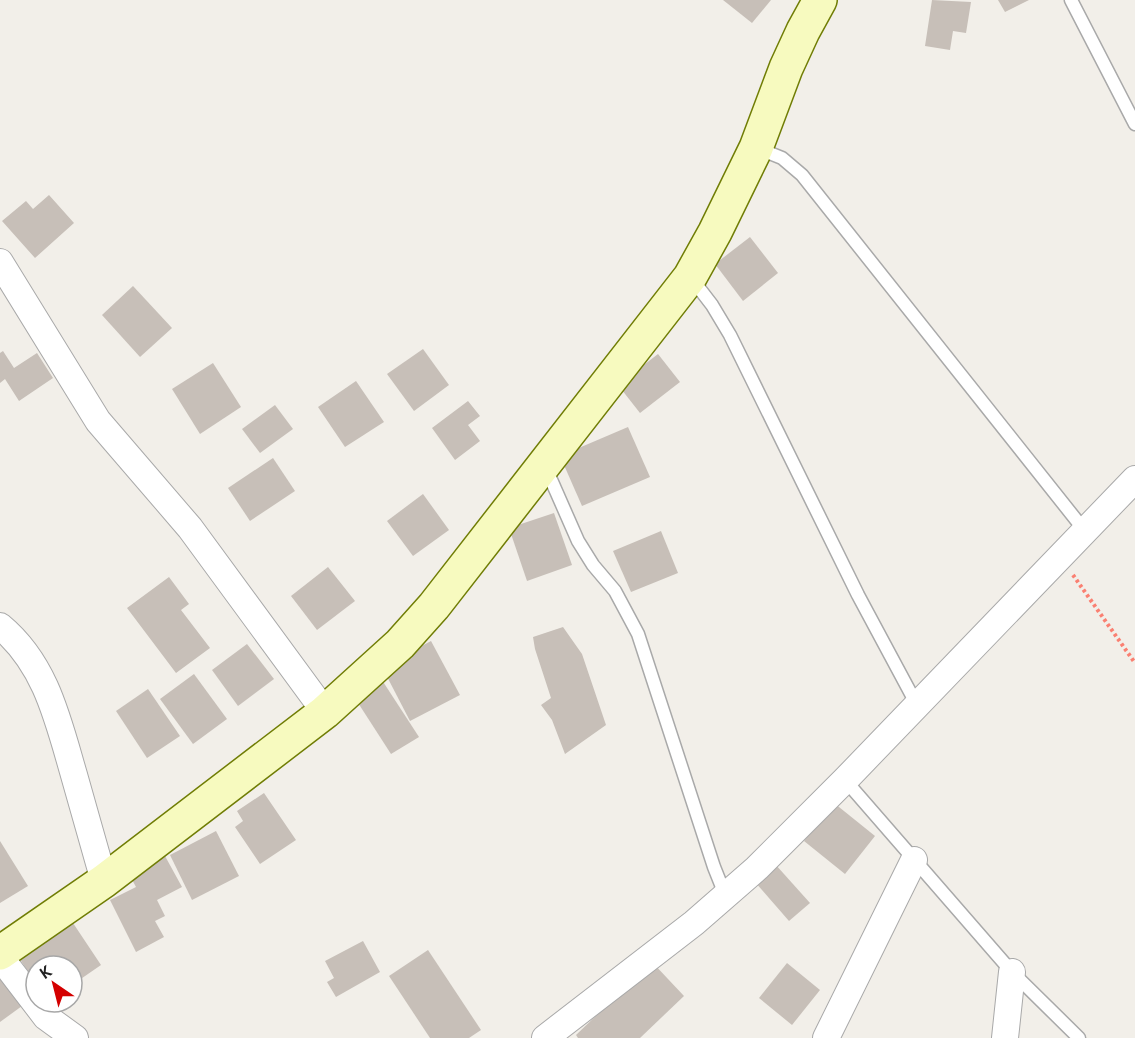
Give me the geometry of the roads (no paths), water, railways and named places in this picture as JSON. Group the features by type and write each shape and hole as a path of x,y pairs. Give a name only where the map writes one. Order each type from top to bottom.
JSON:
{"street":[{"path":"75,1038 46,1017 0,955 104,881 325,712 370,673 407,637 434,606 690,277 756,148 786,68 820,0"},
{"path":"0,262 98,421 190,528 325,712"},
{"path":"545,1038 726,897 845,780 1135,479"},
{"path":"0,626 21,647 35,666 52,699 104,881"},
{"path":"826,1038 914,860"},
{"path":"1005,1038 1012,972"}],"lane":[{"path":"1071,0 1135,124"},
{"path":"756,148 782,158 802,175 1085,531"},
{"path":"690,277 712,305 730,335 858,595 917,705"},
{"path":"544,463 578,541 593,565 615,591 638,634 714,867 726,897"},
{"path":"845,780 1012,972 1079,1038"}]}
